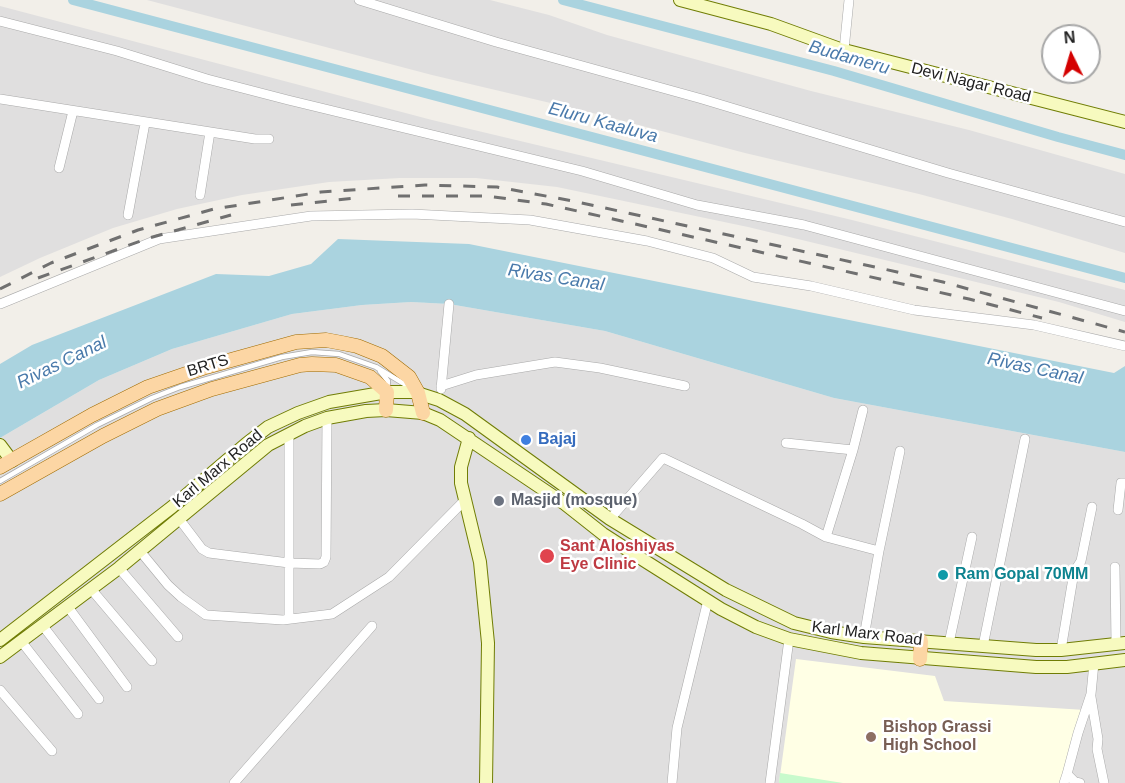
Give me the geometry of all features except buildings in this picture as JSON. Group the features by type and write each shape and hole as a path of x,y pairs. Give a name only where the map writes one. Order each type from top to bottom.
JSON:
{"main road":[{"name":"Devi Nagar Road","path":"680,0 771,24 844,50 1125,122"},
{"name":"BRTS","path":"6,464 92,415 148,387 176,376 296,342 326,340 357,346 369,351 397,367 409,377 418,393 423,413"},
{"name":"BRTS","path":"0,494 112,431 157,409 193,395 285,368 312,363 336,365 370,377 387,392"},
{"name":"Karl Marx Road","path":"1,636 172,507 268,427 329,402 387,392 418,393 439,400 480,424 610,519 726,591 794,624 864,637 983,646 1061,650 1120,643"},
{"path":"386,410 387,392"},
{"name":"Karl Marx Road","path":"0,657 180,520 250,459 289,434 327,418 386,410 423,413 440,420 565,504 603,534 708,600 756,627 789,639 861,653 1036,667 1067,667 1125,660"},
{"path":"469,438 461,467 464,501 480,562 488,643 486,783"},
{"path":"0,445 6,464"},
{"path":"920,659 921,641"}],"street":[{"path":"359,0 948,173 1125,222"},
{"path":"844,50 849,0"},
{"path":"0,21 117,51 207,79 288,100 582,171 697,205 804,225 1125,311"},
{"path":"0,99 145,123 269,139"},
{"path":"59,168 73,111"},
{"path":"128,215 145,123"},
{"path":"200,195 210,132"},
{"path":"0,304 159,239 311,216 412,214 530,220 647,241 713,258 753,277 811,286 915,310 1034,325 1125,346"},
{"path":"439,400 449,304"},
{"path":"441,386 476,375 555,362 600,368 685,387"},
{"path":"826,537 863,410"},
{"path":"180,520 202,549 209,553 289,563 320,564 324,562 326,557 327,418"},
{"path":"289,434 289,619"},
{"path":"983,646 1025,439"},
{"path":"786,444 853,450"},
{"path":"864,637 900,451"},
{"path":"610,519 663,458 826,537 879,551"},
{"path":"1118,510 1121,483 1125,483"},
{"path":"140,550 168,585 206,615 289,619 332,614 389,577 464,501"},
{"path":"1061,650 1074,572 1081,561 1092,507"},
{"path":"949,644 972,537"},
{"path":"1115,567 1120,643"},
{"path":"119,568 178,637"},
{"path":"91,589 152,661"},
{"path":"672,783 677,728 708,600"},
{"path":"68,607 127,687"},
{"path":"43,626 99,699"},
{"path":"234,783 372,626"},
{"path":"770,783 789,639"},
{"path":"21,641 78,714"},
{"path":"1080,783 1066,778 1077,733 1091,694 1094,663"},
{"path":"0,690 52,751"},
{"path":"1091,694 1098,739 1097,749 1104,783"}],"lane":[{"name":"BRTS","path":"0,481 125,411 180,387 282,357 312,352 339,354 376,367 418,393"},
{"path":"376,367 388,381 387,392"}],"shaded area":[{"path":"147,0 490,0 549,15 607,35 811,91 969,130 1125,174 1125,253 919,194 432,75"},
{"path":"0,6 432,120 852,220 1125,290 1125,322 1059,302 748,227 557,187 476,178 400,178 329,182 242,195 177,209 113,228 0,277"},
{"path":"411,302 449,304 605,331 834,398 1125,452 1125,783 0,783 0,438 99,380 172,349 292,314 362,305"},
{"name":"Bishop Grassi High School","path":"796,659 935,676 944,701 1085,710 1061,783 779,783"}],"green space":[{"path":"780,773 843,783 779,783"}],"water":[{"name":"Rivas Canal","path":"338,239 469,244 1114,373 1125,366 1125,452 834,398 605,331 449,304 411,302 362,305 292,314 172,349 99,380 0,438 0,364 32,345 216,274 269,276 311,264"}],"waterway":[{"name":"Eluru Kaaluva","path":"73,0 1125,278"},
{"name":"Budameru","path":"563,0 834,71 1125,155"}],"railway":[{"path":"0,289 51,263 138,230 214,209 321,192 425,185 497,187 573,201 943,282 1125,332"},
{"path":"398,196 487,196 546,204 969,299 1042,318"},
{"path":"291,205 356,198"},
{"path":"38,278 149,238 231,215"}],"place":[{"name":"Bajaj","path":"526,440"},
{"name":"Masjid (mosque)","path":"499,501"},
{"name":"Sant Aloshiyas Eye Clinic","path":"547,556"},
{"name":"Ram Gopal 70MM","path":"943,575"},
{"name":"Bishop Grassi High School","path":"871,737"}]}
